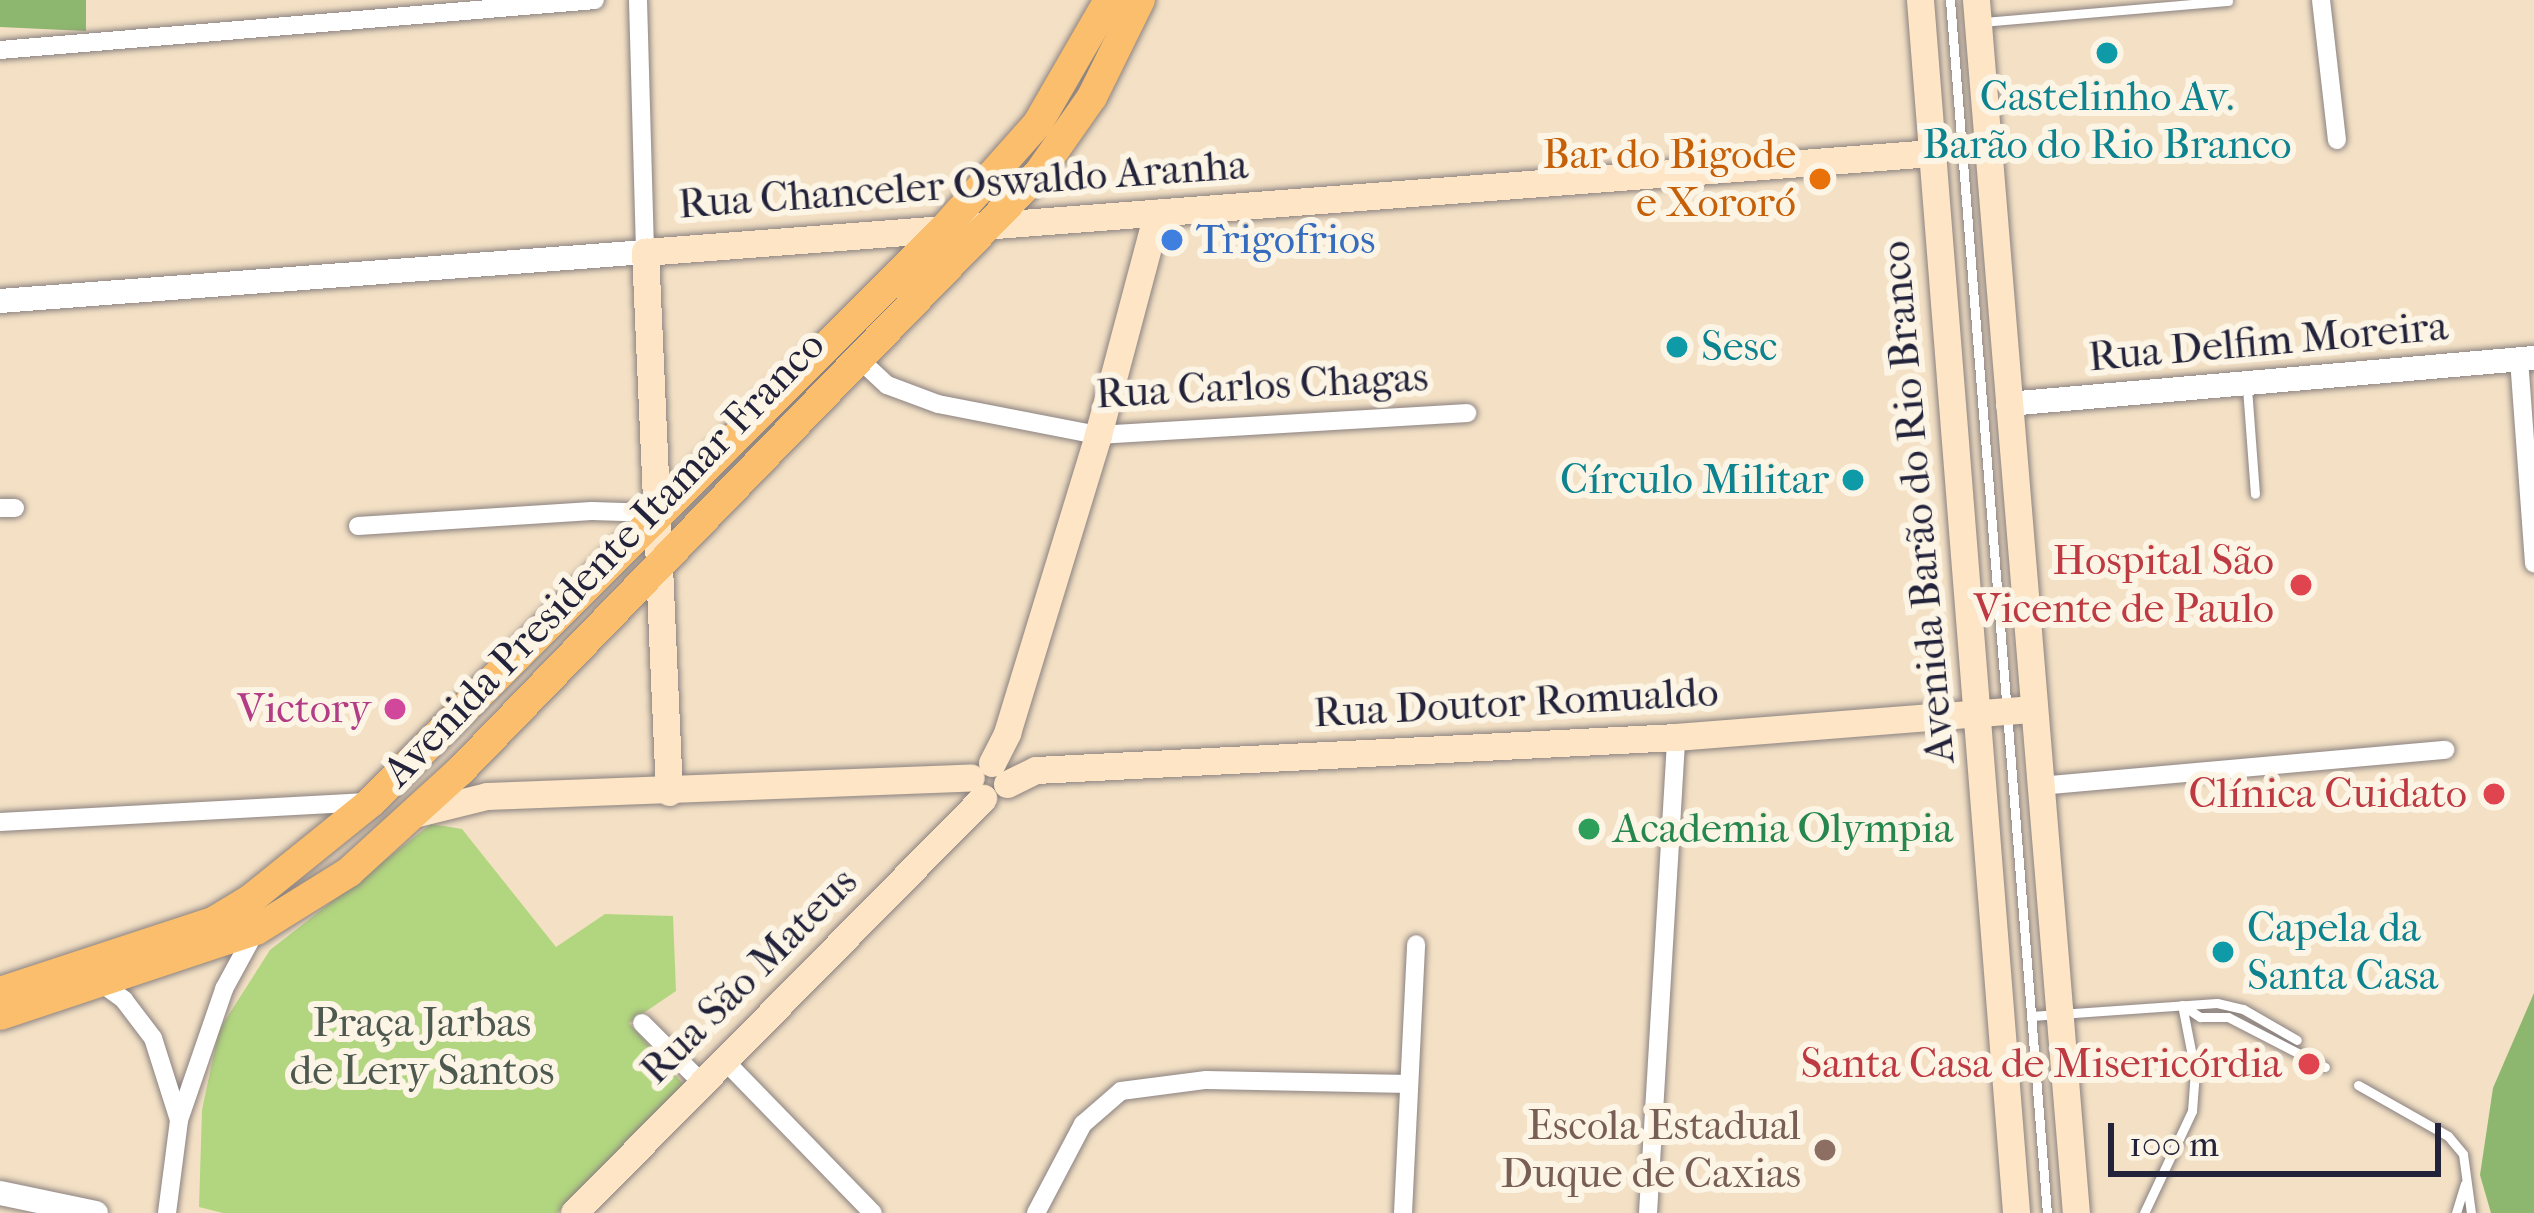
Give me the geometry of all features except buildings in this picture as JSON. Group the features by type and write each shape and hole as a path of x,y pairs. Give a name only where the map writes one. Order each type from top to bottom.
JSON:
{"main road":[{"name":"Avenida Presidente Itamar Franco","path":"0,992 213,922 371,802 944,229 1038,123 1109,0"},
{"name":"Avenida Presidente Itamar Franco","path":"0,1015 256,930 349,872 460,771 1038,174 1092,98 1140,0"},
{"name":"Avenida Barão do Rio Branco","path":"1920,0 1942,148 2005,713 2040,786 2045,1015 2075,1213"},
{"name":"Avenida Barão do Rio Branco","path":"1976,11 1995,405 2016,1213"},
{"name":"Rua Chanceler Oswaldo Aranha","path":"645,252 1942,148"},
{"name":"Rua São Mateus","path":"574,1213 703,1084 988,781 1007,734 1098,435 1157,213"},
{"path":"645,252 669,793"},
{"path":"618,555 658,568"},
{"name":"Rua Doutor Romualdo","path":"414,814 487,796 988,781 1036,770 1676,737 2005,713"},
{"path":"1007,734 1012,754 1036,770"}],"street":[{"path":"0,50 595,0"},
{"path":"638,0 645,252"},
{"path":"2321,0 2337,140"},
{"name":"Rua Chanceler Oswaldo Aranha","path":"0,301 645,252"},
{"name":"Rua Carlos Chagas","path":"859,358 886,385 938,404 1098,435 1467,413"},
{"path":"2527,359 2534,563"},
{"name":"Rua Delfim Moreira","path":"1995,405 2527,359"},
{"path":"358,526 592,511 656,513"},
{"path":"592,511 610,523 618,555"},
{"path":"1648,1213 1676,737"},
{"path":"2040,786 2445,750"},
{"path":"460,771 487,796"},
{"path":"0,822 371,802"},
{"path":"167,1213 179,1120 216,1008 256,930"},
{"path":"1403,1213 1416,944"},
{"path":"101,983 124,1000 154,1038 179,1120"},
{"path":"642,1022 703,1084"},
{"path":"725,1061 873,1213"},
{"path":"1036,1213 1083,1124 1121,1091 1206,1080 1409,1084"},
{"path":"0,1193 96,1213"}],"lane":[{"name":"Avenida Barão do Rio Branco","path":"1950,0 1959,125 1995,405"},
{"path":"1976,11 2228,1"},
{"path":"1942,148 1959,125"},
{"path":"2247,383 2255,494"},
{"name":"Avenida Barão do Rio Branco","path":"2005,713 2045,1015 2048,1213"},
{"path":"2182,1005 2200,1017 2228,1017 2325,1067"},
{"path":"2144,1213 2192,1111 2195,1071 2182,1005"},
{"path":"2045,1015 2231,1005 2297,1040"},
{"path":"2358,1085 2448,1136 2462,1154 2471,1213"},
{"path":"2456,1213 2467,1176"}],"green space":[{"path":"0,0 86,0 86,31 0,27"},
{"name":"Praça Jarbas de Lery Santos","path":"431,824 462,829 556,947 605,914 673,916 676,991 629,1023 686,1087 557,1213 223,1213 199,1207 202,1110 219,1030 270,950"},
{"path":"2534,993 2534,1213 2491,1213 2480,1175 2493,1088"}],"place":[{"name":"Castelinho Av. Barão do Rio Branco","path":"2107,53"},
{"name":"Bar do Bigode e Xororó","path":"1820,179"},
{"name":"Trigofrios","path":"1172,240"},
{"name":"Sesc","path":"1677,347"},
{"name":"Círculo Militar","path":"1853,480"},
{"name":"Hospital São Vicente de Paulo","path":"2301,585"},
{"name":"Victory","path":"395,709"},
{"name":"Clínica Cuidato","path":"2494,794"},
{"name":"Academia Olympia","path":"1589,829"},
{"name":"Capela da Santa Casa","path":"2223,952"},
{"name":"Santa Casa de Misericórdia","path":"2309,1064"},
{"name":"Escola Estadual Duque de Caxias","path":"1825,1150"}]}
